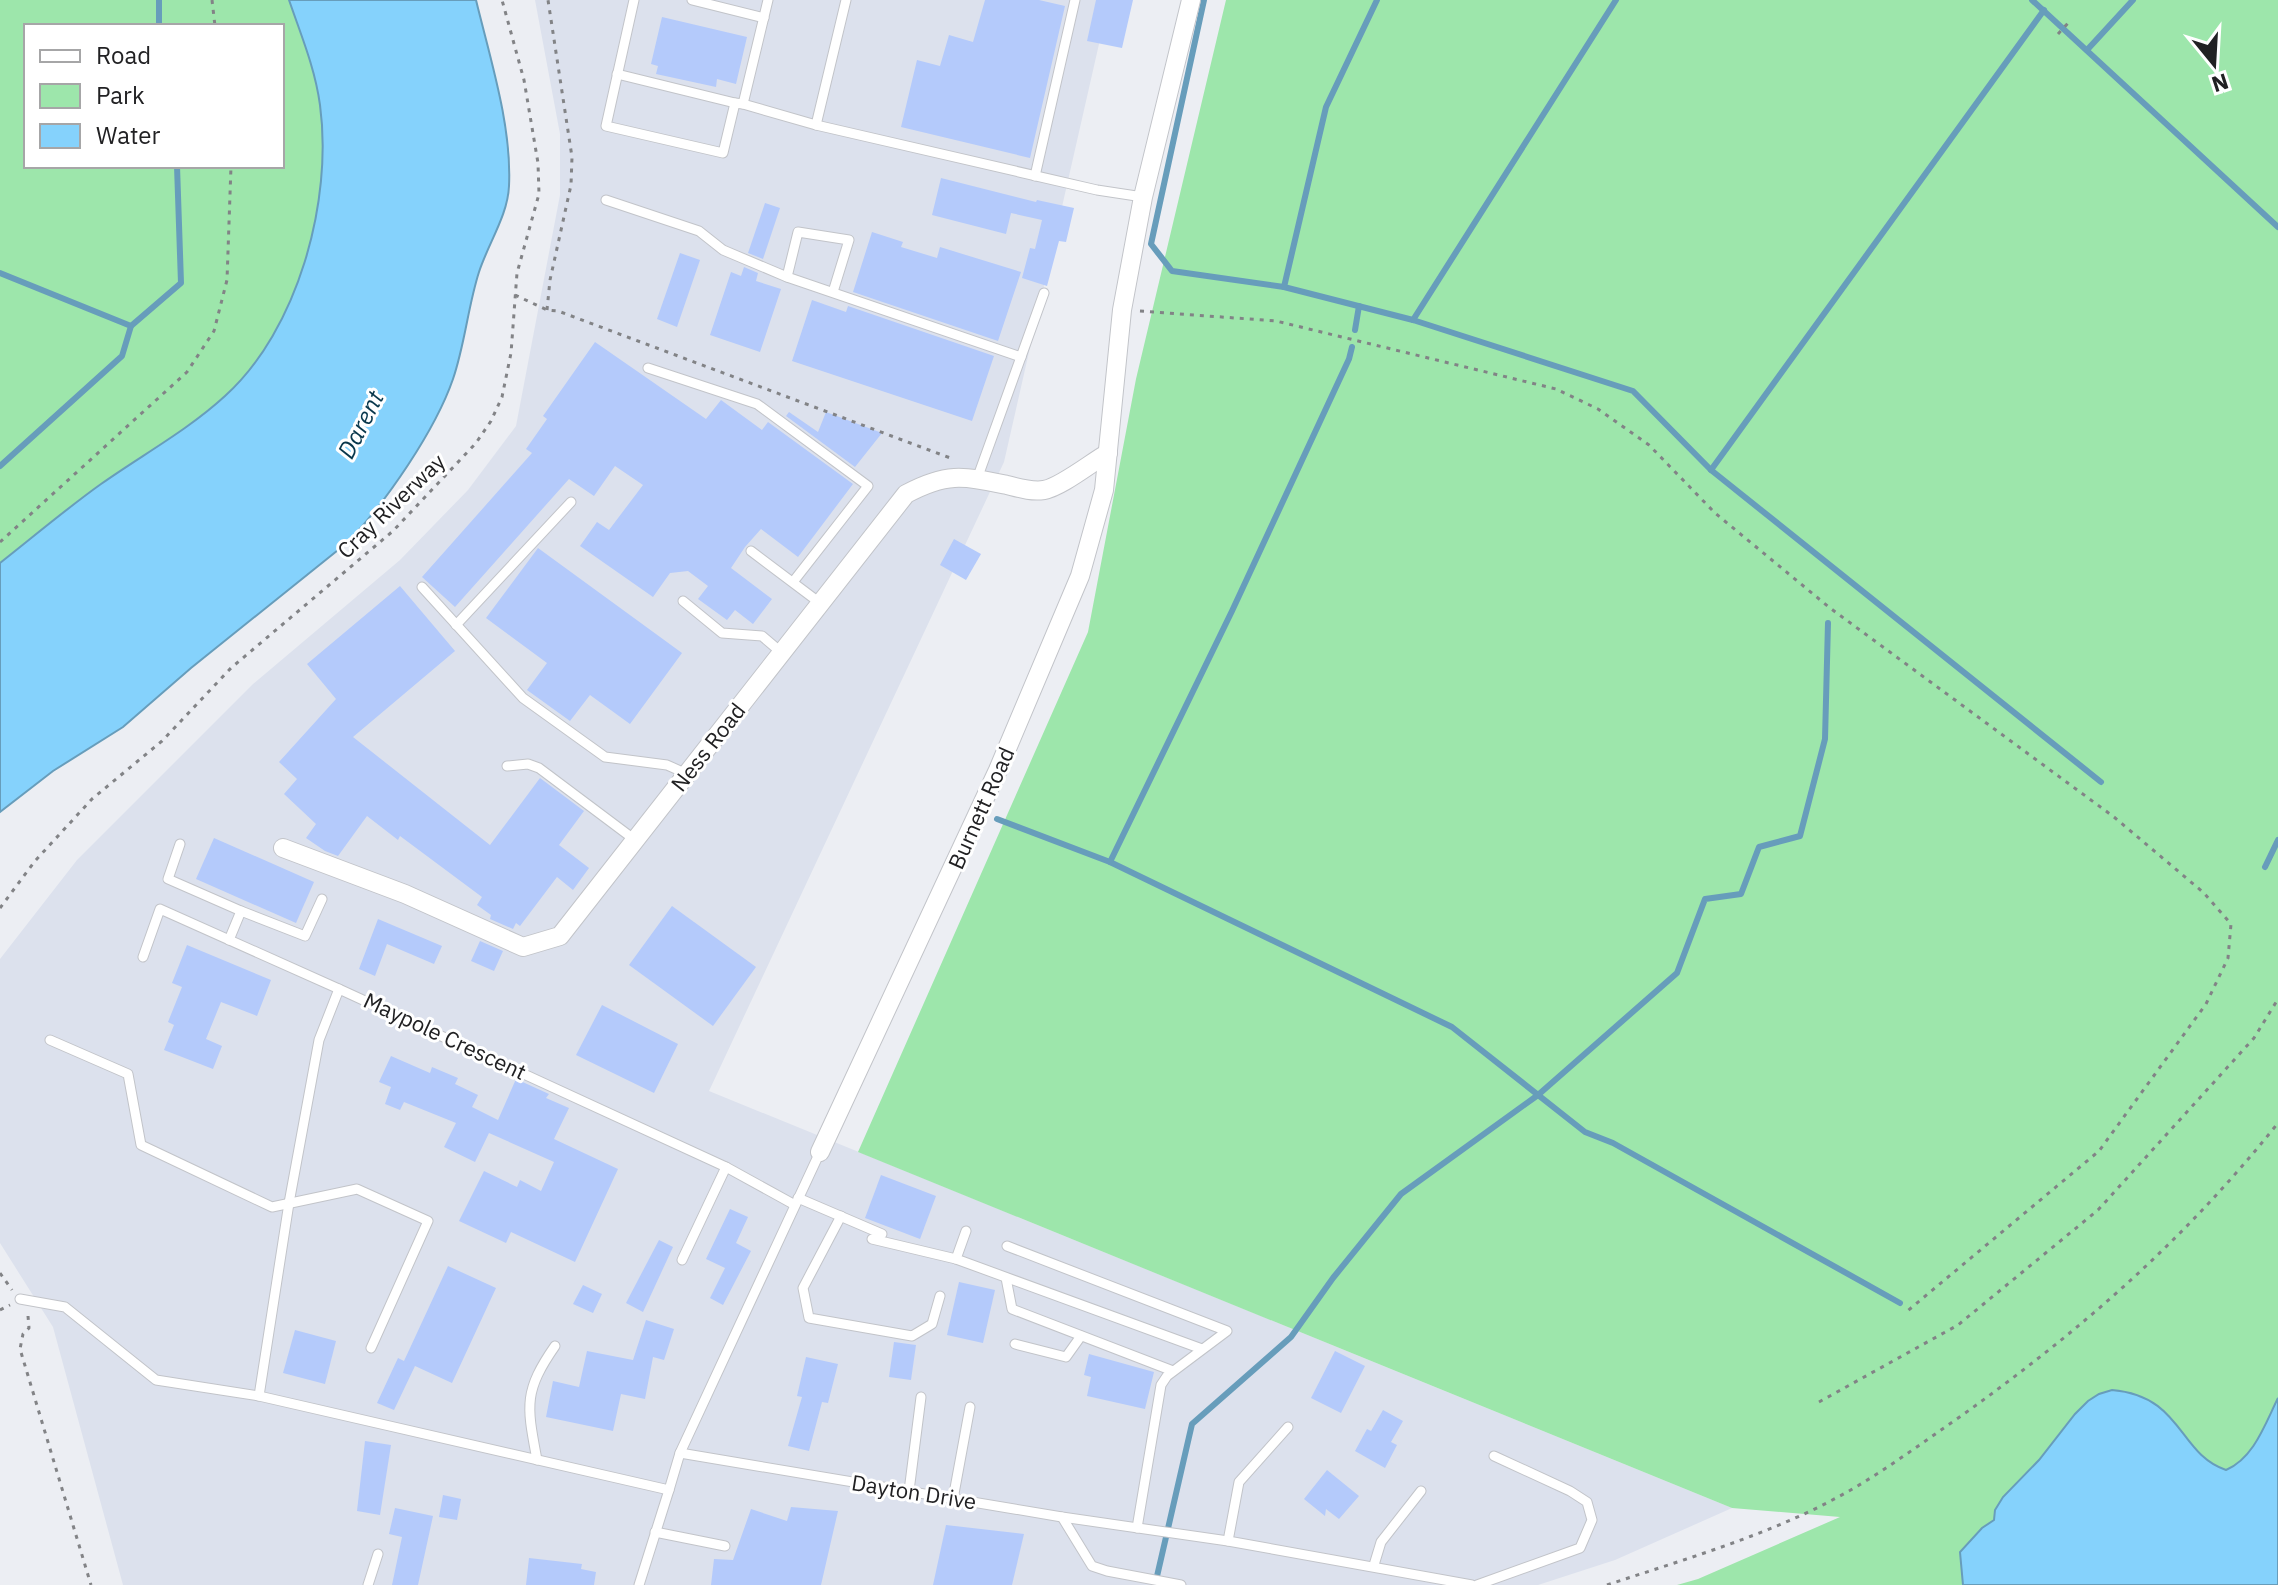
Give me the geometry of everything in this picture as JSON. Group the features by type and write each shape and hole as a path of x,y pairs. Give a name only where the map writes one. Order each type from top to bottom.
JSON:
{"street":[{"name":"Burnett Road","path":"820,1152 961,853 1050,651 1081,571 1104,490 1122,310 1143,197 1191,1"},
{"name":"Ness Road","path":"283,848 405,894 523,947 560,936 906,494 929,481 952,476 1030,491 1045,490 1108,453"}],"lane":[{"path":"634,0 606,126 723,153 768,0"},
{"path":"692,0 764,18"},
{"path":"816,125 846,0"},
{"path":"1035,176 1075,0"},
{"path":"617,74 816,125 1097,190 1143,197"},
{"path":"606,200 699,231 723,250 787,277 1021,357"},
{"path":"787,277 798,232 849,240 833,292"},
{"path":"977,479 1044,293"},
{"path":"648,368 757,404 868,486 793,582"},
{"path":"456,625 571,502"},
{"path":"751,551 820,603"},
{"path":"422,587 523,698 605,757 667,765 687,774"},
{"path":"683,601 722,633 762,636 782,653"},
{"path":"507,766 528,764 539,768 635,840"},
{"path":"180,844 168,879 305,936 322,899"},
{"path":"143,957 160,909 339,989"},
{"path":"229,940 241,911"},
{"name":"Maypole Crescent","path":"259,1396 289,1203 319,1040 339,989 796,1202 841,1216 882,1234"},
{"path":"50,1040 128,1074 141,1145 272,1207 357,1189 428,1221 371,1348"},
{"path":"639,1585 680,1453 820,1152"},
{"path":"682,1260 726,1167"},
{"path":"841,1216 803,1288 809,1318 912,1336 932,1324 940,1296"},
{"path":"956,1259 966,1231"},
{"path":"872,1239 956,1259 1202,1349"},
{"path":"1007,1246 1227,1331 1173,1371 1161,1385 1137,1528"},
{"path":"1006,1278 1012,1309 1173,1371"},
{"path":"20,1299 65,1307 156,1380 259,1396 669,1490"},
{"path":"1015,1344 1066,1357 1081,1336"},
{"path":"537,1460 528,1411 530,1392 539,1369 555,1346"},
{"path":"909,1491 921,1397"},
{"path":"953,1499 970,1407"},
{"path":"1288,1427 1239,1482 1228,1541 1475,1585 1580,1548 1592,1520 1587,1502 1494,1456"},
{"name":"Dayton Drive","path":"680,1453 1062,1517 1228,1541"},
{"path":"1374,1565 1381,1542 1421,1491"},
{"path":"1062,1517 1092,1566 1181,1585"},
{"path":"655,1532 725,1546"},
{"path":"368,1585 378,1554"},
{"path":"1105,1585 1107,1571"}],"path":[{"path":"212,0 215,24"},
{"name":"Cray Riverway","path":"0,908 35,861 92,799 162,741 231,668 393,531 476,443 491,421 502,397 511,353 514,294 539,194 538,163 524,80 502,0"},
{"path":"547,310 550,280 571,185 572,157 548,0"},
{"path":"2058,34 2069,22"},
{"path":"0,542 187,372 214,331 227,280 231,168"},
{"path":"514,294 547,310 558,311 923,446"},
{"path":"1122,310 1276,321 1556,389 1598,409 1649,445 1715,513 1830,608 2114,817 2204,893 2231,924 2228,958 2206,1004 2099,1151 1905,1313"},
{"path":"1819,1402 1958,1325 2098,1210 2254,1038 2278,999"},
{"path":"1607,1585 1789,1521 1839,1497 1892,1464 1992,1394 2113,1299 2183,1232 2239,1172 2278,1123"},
{"path":"0,1273 27,1312 29,1328 23,1334 20,1349 91,1585"}],"shaded area":[{"path":"535,0 1109,0 1004,462 709,1091 1732,1508 1615,1560 1538,1585 123,1585 53,1327 0,1243 0,959 77,860 253,684 400,560 468,490 516,426 560,195 560,134"}],"green space":[{"path":"0,0 406,0 336,364 0,631"},
{"path":"1226,0 2278,0 2278,1585 1677,1585 1698,1579 1840,1517 1732,1508 858,1152 1088,632 1136,379"}],"water":[{"name":"Darent","path":"289,0 476,0 504,116 509,186 505,208 475,285 453,379 434,421 408,465 348,542 123,727 53,771 0,812 0,563 88,494 225,396 251,368 272,336 291,300 305,262 321,182 323,142 315,78"},
{"path":"2112,1390 2153,1403 2167,1414 2198,1452 2226,1470 2236,1465 2251,1449 2278,1398 2278,1585 1963,1585 1960,1552 1994,1520 1995,1510 2003,1497 2039,1460 2075,1414 2088,1401"}],"building":[{"path":"985,0 1039,0 1065,6 1030,158 901,127 917,60 940,66 949,35 973,42"},
{"path":"1096,0 1133,0 1122,48 1087,41"},
{"path":"662,17 747,37 736,84 717,79 716,87 656,74 658,66 651,64"},
{"path":"941,178 1036,202 1074,208 1066,242 1059,241 1047,286 1022,278 1030,248 1035,249 1042,220 1011,213 1006,234 932,215"},
{"path":"765,203 780,208 763,259 748,253"},
{"path":"872,232 903,242 901,247 937,258 940,247 1021,272 998,341 853,292"},
{"path":"680,253 700,260 677,327 657,319"},
{"path":"744,267 758,273 756,281 781,289 760,352 710,335 731,272 741,276"},
{"path":"812,300 846,312 848,306 994,356 972,421 792,361"},
{"path":"595,342 706,419 721,400 762,430 768,422 853,484 798,557 761,529 745,547 731,568 772,599 753,624 735,610 727,620 698,599 708,586 688,571 670,573 653,597 580,546 597,522 609,530 643,485 615,466 594,496 569,479 455,607 422,577 532,453 526,449 547,419 543,416"},
{"path":"789,412 818,432 826,412 882,433 855,467 786,416"},
{"path":"954,539 981,554 966,580 940,565"},
{"path":"538,548 682,653 630,724 590,695 570,721 527,690 547,663 486,618"},
{"path":"400,586 455,651 353,737 490,845 540,778 584,811 559,845 589,868 573,890 557,877 520,926 516,923 513,929 490,919 491,915 477,905 482,897 400,836 398,840 367,816 338,856 325,851 306,838 316,824 284,794 297,779 279,762 336,699 307,664"},
{"path":"214,838 314,882 296,923 196,879"},
{"path":"672,906 756,967 713,1026 629,965"},
{"path":"378,919 442,946 434,964 387,944 375,976 359,969"},
{"path":"480,941 503,951 494,971 471,961"},
{"path":"187,945 271,980 257,1016 221,1002 206,1039 222,1046 213,1069 164,1050 174,1025 168,1022 182,987 172,983"},
{"path":"602,1005 678,1044 654,1093 576,1055"},
{"path":"391,1056 430,1073 432,1067 458,1078 455,1084 478,1095 472,1107 498,1120 516,1079 549,1094 546,1098 569,1108 554,1139 618,1169 575,1262 511,1232 506,1243 459,1221 484,1171 517,1187 520,1180 541,1191 554,1162 489,1133 475,1162 444,1147 456,1123 404,1102 400,1110 385,1104 391,1087 379,1082"},
{"path":"881,1175 936,1196 920,1239 865,1218"},
{"path":"730,1209 748,1217 736,1243 751,1251 723,1305 710,1298 725,1268 706,1259"},
{"path":"659,1240 673,1247 643,1312 626,1303"},
{"path":"448,1266 496,1288 452,1383 415,1366 394,1410 377,1403 398,1358 404,1361"},
{"path":"959,1282 995,1290 983,1343 947,1335"},
{"path":"583,1285 602,1294 593,1313 573,1304"},
{"path":"646,1320 674,1329 664,1360 653,1357 645,1399 621,1394 613,1431 546,1417 553,1381 579,1387 587,1351 633,1360"},
{"path":"295,1330 336,1341 325,1384 283,1373"},
{"path":"894,1342 916,1345 911,1380 889,1377"},
{"path":"1335,1351 1365,1366 1341,1413 1311,1398"},
{"path":"1089,1354 1154,1372 1145,1409 1087,1396 1091,1377 1084,1375"},
{"path":"806,1357 838,1364 828,1403 822,1402 809,1451 788,1446 802,1397 797,1396"},
{"path":"1383,1410 1403,1421 1391,1442 1397,1445 1385,1468 1355,1451 1367,1429 1371,1431"},
{"path":"365,1441 391,1445 380,1515 357,1511"},
{"path":"1327,1470 1359,1496 1339,1519 1326,1509 1325,1516 1304,1499"},
{"path":"443,1495 461,1499 457,1520 439,1517"},
{"path":"791,1507 838,1511 821,1585 711,1585 714,1559 733,1560 751,1509 787,1521"},
{"path":"395,1508 433,1516 418,1585 392,1585 402,1537 389,1534"},
{"path":"946,1525 1024,1534 1012,1585 933,1585"},
{"path":"529,1558 582,1564 581,1569 596,1572 594,1585 526,1585"}],"waterway":[{"path":"159,0 159,24"},
{"path":"1204,0 1151,244 1172,271 1284,287 1413,320 1633,391 1711,470 2101,782"},
{"path":"1284,287 1326,107 1377,0"},
{"path":"1413,320 1616,0"},
{"path":"2032,0 2278,227"},
{"path":"2087,50 2133,0"},
{"path":"1711,470 2044,10"},
{"path":"131,326 181,283 177,168"},
{"path":"0,273 131,326 122,356 0,466"},
{"path":"1355,330 1359,306"},
{"path":"1110,862 1232,611 1352,347"},
{"path":"1155,1585 1192,1424 1291,1337 1333,1278 1401,1194 1538,1095 1677,973 1705,899 1741,894 1759,847 1800,836 1825,739 1828,623"},
{"path":"997,819 1110,862 1452,1027 1585,1132 1613,1143 1900,1303"},
{"path":"2265,867 2278,840"}]}
